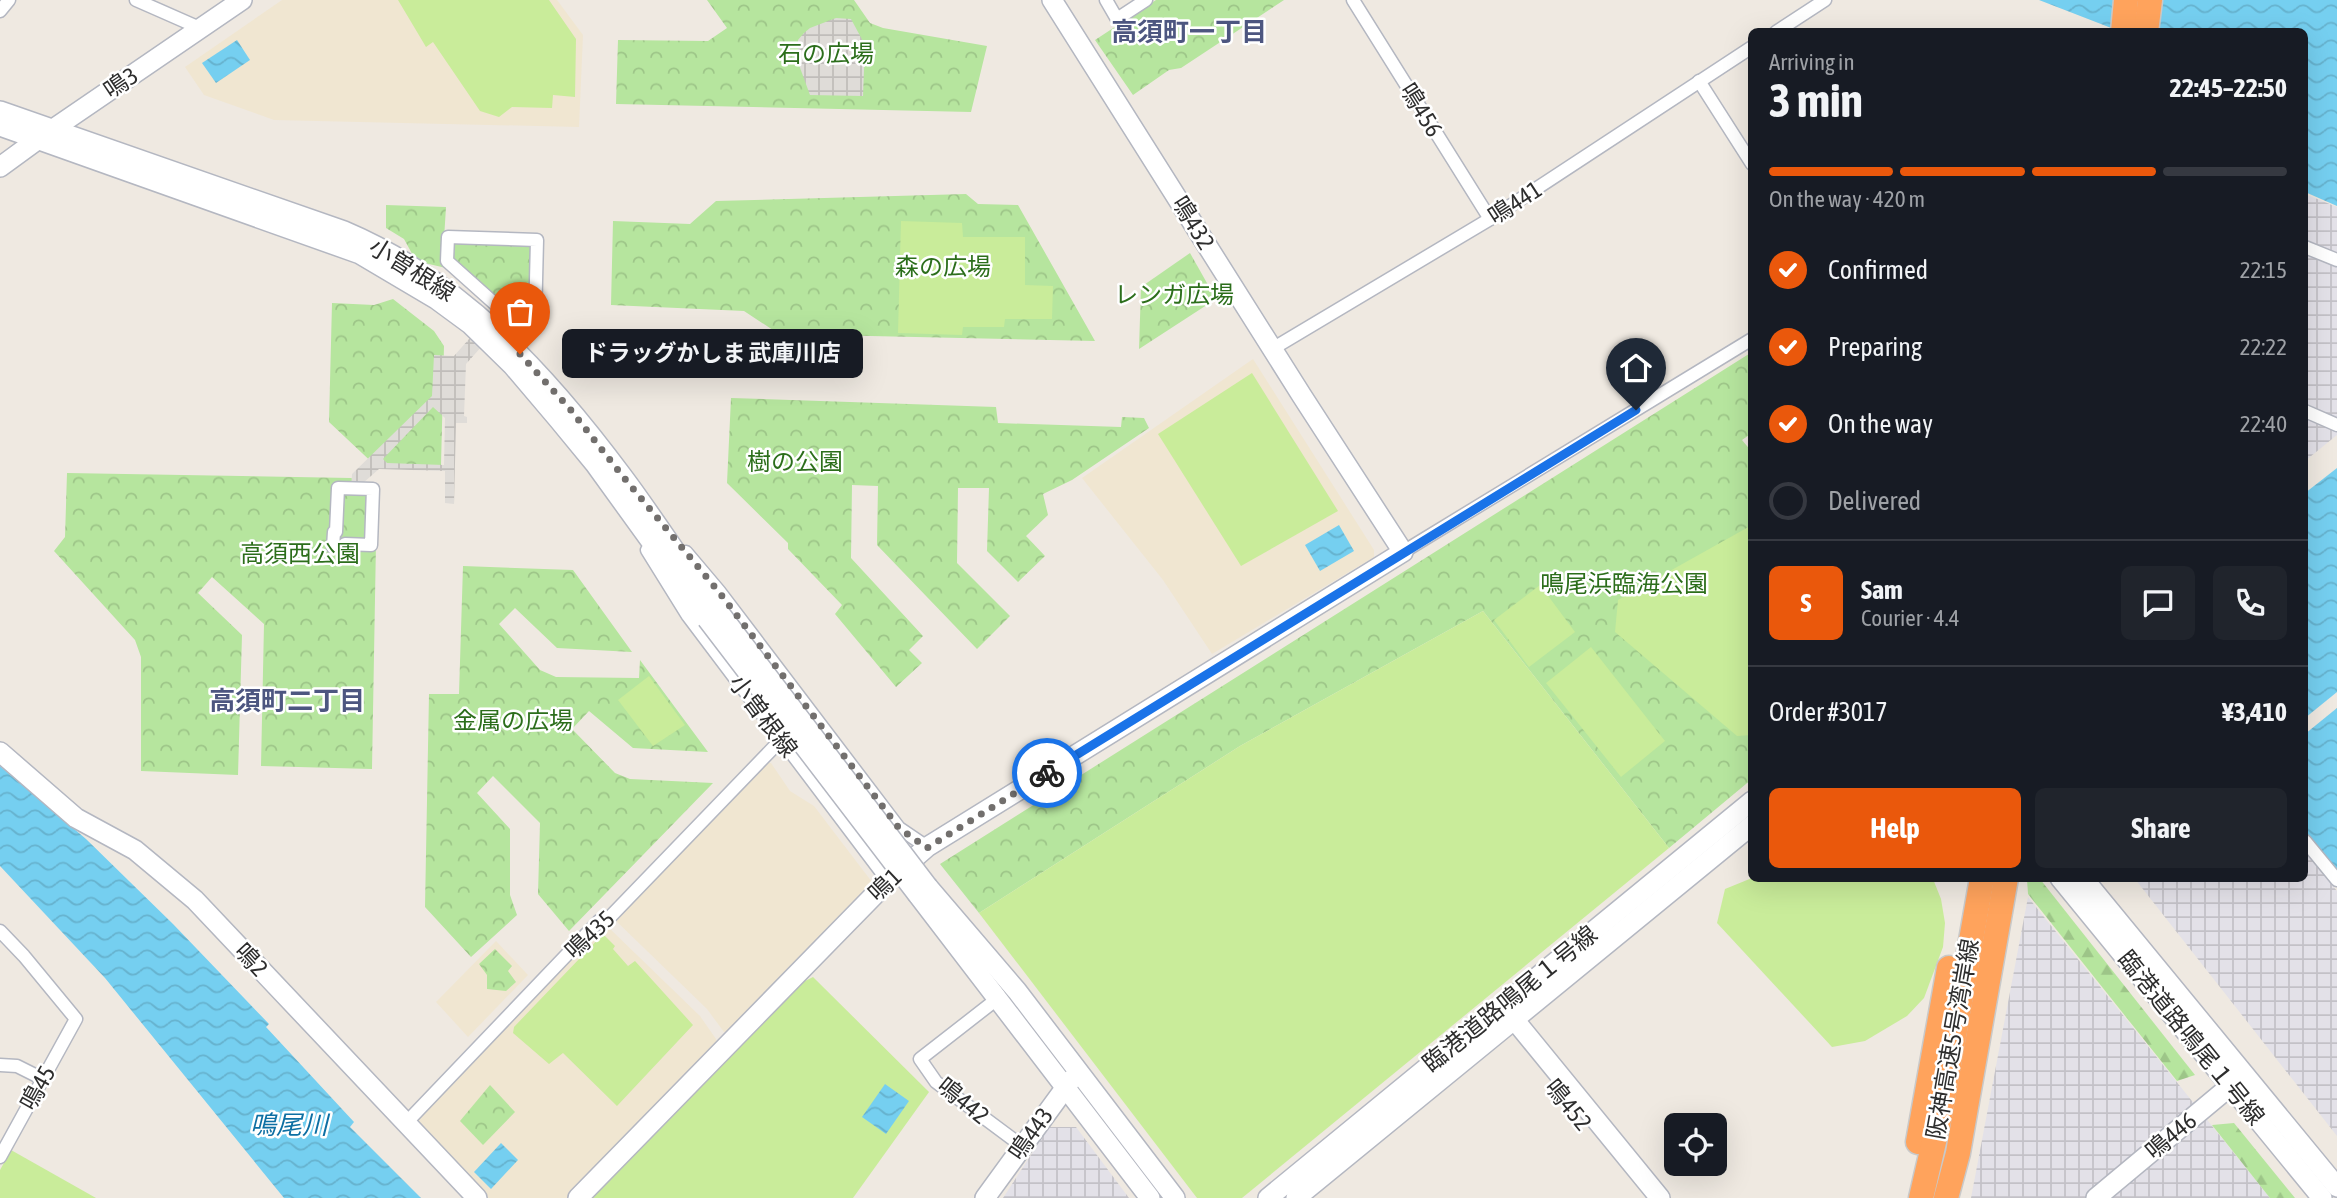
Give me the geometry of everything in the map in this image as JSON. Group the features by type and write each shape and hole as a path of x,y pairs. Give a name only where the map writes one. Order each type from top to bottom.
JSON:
{"highway":[{"path":"2123,28 2126,0"},
{"path":"2146,28 2150,0"},
{"path":"1908,1198 1964,882"},
{"name":"阪神高速5号湾岸線","path":"1921,1198 1940,1116 1981,882"},
{"name":"阪神高速5号湾岸線","path":"1947,1198 1958,1153 2005,882"},
{"path":"1962,1198 1974,1151 2012,939 2019,882"}],"street":[{"path":"0,10 9,0"},
{"name":"鳴3","path":"0,167 242,0"},
{"name":"鳴432","path":"1052,0 1403,552"},
{"path":"1105,0 1117,19 1146,0"},
{"name":"鳴456","path":"1353,0 1490,219"},
{"path":"1782,28 1825,0"},
{"path":"142,1 202,29"},
{"name":"鳴441","path":"1272,349 1490,219 1748,50"},
{"path":"1699,81 1748,158"},
{"name":"小曽根線","path":"0,111 45,134 360,254 400,276 470,324 513,366 573,437 628,510 648,552 688,616 888,881"},
{"name":"小曽根線","path":"0,126 45,134 345,231 402,260 466,304 539,373 719,592 899,828 927,848"},
{"path":"448,237 537,240 535,321 514,321 447,261 448,237"},
{"path":"2308,248 2337,260"},
{"name":"鳴1","path":"578,1198 888,881 927,848 1748,341"},
{"path":"2308,412 2337,425"},
{"path":"625,479 690,574 712,615"},
{"path":"338,488 373,489 371,545 345,544 345,548 333,547 338,488"},
{"path":"628,510 712,615 923,891 997,999 1150,1198"},
{"name":"鳴435","path":"405,1124 599,921 611,916 774,747"},
{"name":"鳴2","path":"0,752 76,818 135,850 195,900 477,1198"},
{"name":"臨港道路鳴尾１号線","path":"1296,1198 1748,804"},
{"name":"臨港道路鳴尾１号線","path":"1268,1198 1748,828"},
{"path":"2308,845 2337,880"},
{"name":"臨港道路鳴尾１号線","path":"2064,882 2238,1080 2337,1187"},
{"name":"臨港道路鳴尾１号線","path":"2086,882 2238,1080 2322,1198"},
{"path":"923,891 1001,974 1175,1198"},
{"name":"鳴45","path":"0,931 76,1019 0,1157"},
{"path":"997,999 1001,974"},
{"name":"鳴442","path":"997,999 920,1059 936,1082 1022,1146"},
{"name":"鳴452","path":"1504,1016 1644,1198"},
{"name":"鳴452","path":"1504,1016 1660,1198"},
{"path":"0,1065 17,1066 43,1079"},
{"name":"鳴443","path":"985,1198 1064,1086 1079,1072"},
{"name":"鳴446","path":"2096,1198 2238,1080"}],"shaded area":[{"path":"282,0 557,0 583,35 579,127 274,120 204,95 185,67"},
{"path":"836,18 851,19 865,45 863,96 810,95 799,65 798,40 810,28"},
{"path":"2308,195 2337,207 2337,435 2308,459"},
{"path":"498,306 509,316 466,364 464,416 467,417 467,423 456,423 454,504 445,503 445,471 379,469 363,483 351,488 352,474 432,396 434,355 454,356","holes":["433,407 445,418 444,465 387,463 383,459"]},
{"path":"1253,359 1374,550 1374,557 1212,654 1163,580 1082,478"},
{"path":"765,763 771,763 790,791 814,806 872,882 854,905 730,1032 724,1032 707,1009 613,918"},
{"path":"2308,856 2337,891 2337,1136 2137,882 2308,882"},
{"path":"2028,897 2270,1198 1971,1198"},
{"path":"607,926 700,1016 716,1039 717,1046 568,1198 484,1198 414,1120 599,927"},
{"path":"496,941 528,975 468,1037 436,1002"},
{"path":"1049,1127 1076,1127 1129,1198 1003,1198"}],"green space":[{"path":"398,0 549,0 576,39 575,97 553,95 552,108 512,107 499,117 480,111 433,42 426,47"},
{"name":"石の広場","path":"707,0 854,0 870,23 883,28 987,46 971,112 616,104 618,40 708,41 727,28"},
{"path":"1156,0 1284,0 1181,68 1169,70 1133,95 1095,40"},
{"name":"森の広場","path":"966,194 978,204 1018,205 1095,341 779,334 744,311 611,305 613,221 690,224 716,201"},
{"path":"386,205 446,207 444,239 536,241 533,325 512,324 446,268 416,261 404,239 386,228"},
{"path":"901,221 962,223 963,237 1025,237 1025,285 1053,286 1052,319 1005,319 1004,327 963,327 962,335 898,333"},
{"name":"レンガ広場","path":"1190,253 1216,299 1139,349 1141,287"},
{"path":"393,299 434,331 444,346 441,465 379,469 329,422 332,303 374,305"},
{"name":"鳴尾浜臨海公園","path":"1748,355 1748,436 1742,440 1748,447 1748,782 1669,848 1483,611 1240,746 979,913 940,864"},
{"path":"1252,373 1338,511 1241,566 1158,434"},
{"name":"樹の公園","path":"731,398 996,407 998,423 1121,427 1122,417 1144,418 1149,428 1072,480 1043,494 1048,515 1026,536 1045,556 1018,582 987,551 989,488 958,488 957,563 1010,616 977,649 877,545 878,486 852,485 851,558 923,636 909,650 922,663 896,687 835,614 842,605 788,549 788,543 727,483"},
{"name":"高須西公園","path":"67,473 351,478 377,486 372,769 261,766 264,624 212,577 198,593 242,635 238,775 141,771 141,657 135,640 54,551 65,537"},
{"path":"1748,527 1748,735 1737,736 1615,632 1618,600"},
{"name":"金属の広場","path":"463,566 573,570 632,652 557,648 515,608 499,624 540,670 556,677 639,678 640,660 708,752 633,748 589,711 572,729 615,773 630,779 713,783 569,931 538,894 540,823 493,776 477,793 510,829 510,895 517,915 471,957 425,907 429,694 459,694"},
{"path":"1540,585 1575,632 1529,667 1494,620"},
{"path":"1483,611 1669,848 1242,1198 1197,1198 979,913 1240,746"},
{"path":"1591,647 1665,741 1621,777 1546,683"},
{"path":"649,676 685,725 653,746 618,700"},
{"path":"1748,880 1748,882 1934,882 1941,899 1945,923 1943,947 1924,998 1907,1016 1865,1041 1832,1047 1717,923 1725,889"},
{"path":"2027,882 2042,882 2195,1075 2177,1081 2028,894"},
{"path":"603,934 628,966 635,961 693,1025 617,1106 563,1053 549,1064 513,1033 514,1027"},
{"path":"495,949 512,966 508,971 516,982 506,991 487,989 487,975 479,964"},
{"path":"813,977 929,1092 853,1198 586,1198 797,985"},
{"path":"490,1085 515,1112 483,1145 460,1121"},
{"path":"2234,1123 2295,1198 2270,1198 2212,1125"},
{"path":"11,1150 96,1198 0,1198 0,1170"}],"water":[{"path":"2039,0 2337,0 2337,206 2308,193 2308,28 2111,28"},
{"path":"237,40 250,60 216,83 202,63"},
{"path":"2337,468 2337,692 2308,716 2308,491"},
{"path":"1339,525 1354,551 1320,571 1305,545"},
{"path":"2337,708 2337,873 2308,837 2308,732"},
{"name":"鳴尾川","path":"0,766 86,839 173,924 269,1024 266,1027 354,1122 350,1127 421,1198 284,1198 105,978 0,866"},
{"path":"885,1084 909,1101 886,1134 862,1117"},
{"path":"501,1143 518,1160 491,1189 474,1172"}],"way so far":[{"path":"520,354 570,409 719,592 899,828 927,848 1047,773"}],"place":[{"name":"ドラッグかしま 武庫川店","path":"520,354"}],"district":[{"name":"高須町一丁目","path":"1189,32"},
{"name":"高須町二丁目","path":"287,701"}],"route":[{"path":"1047,773 1636,410"}]}
